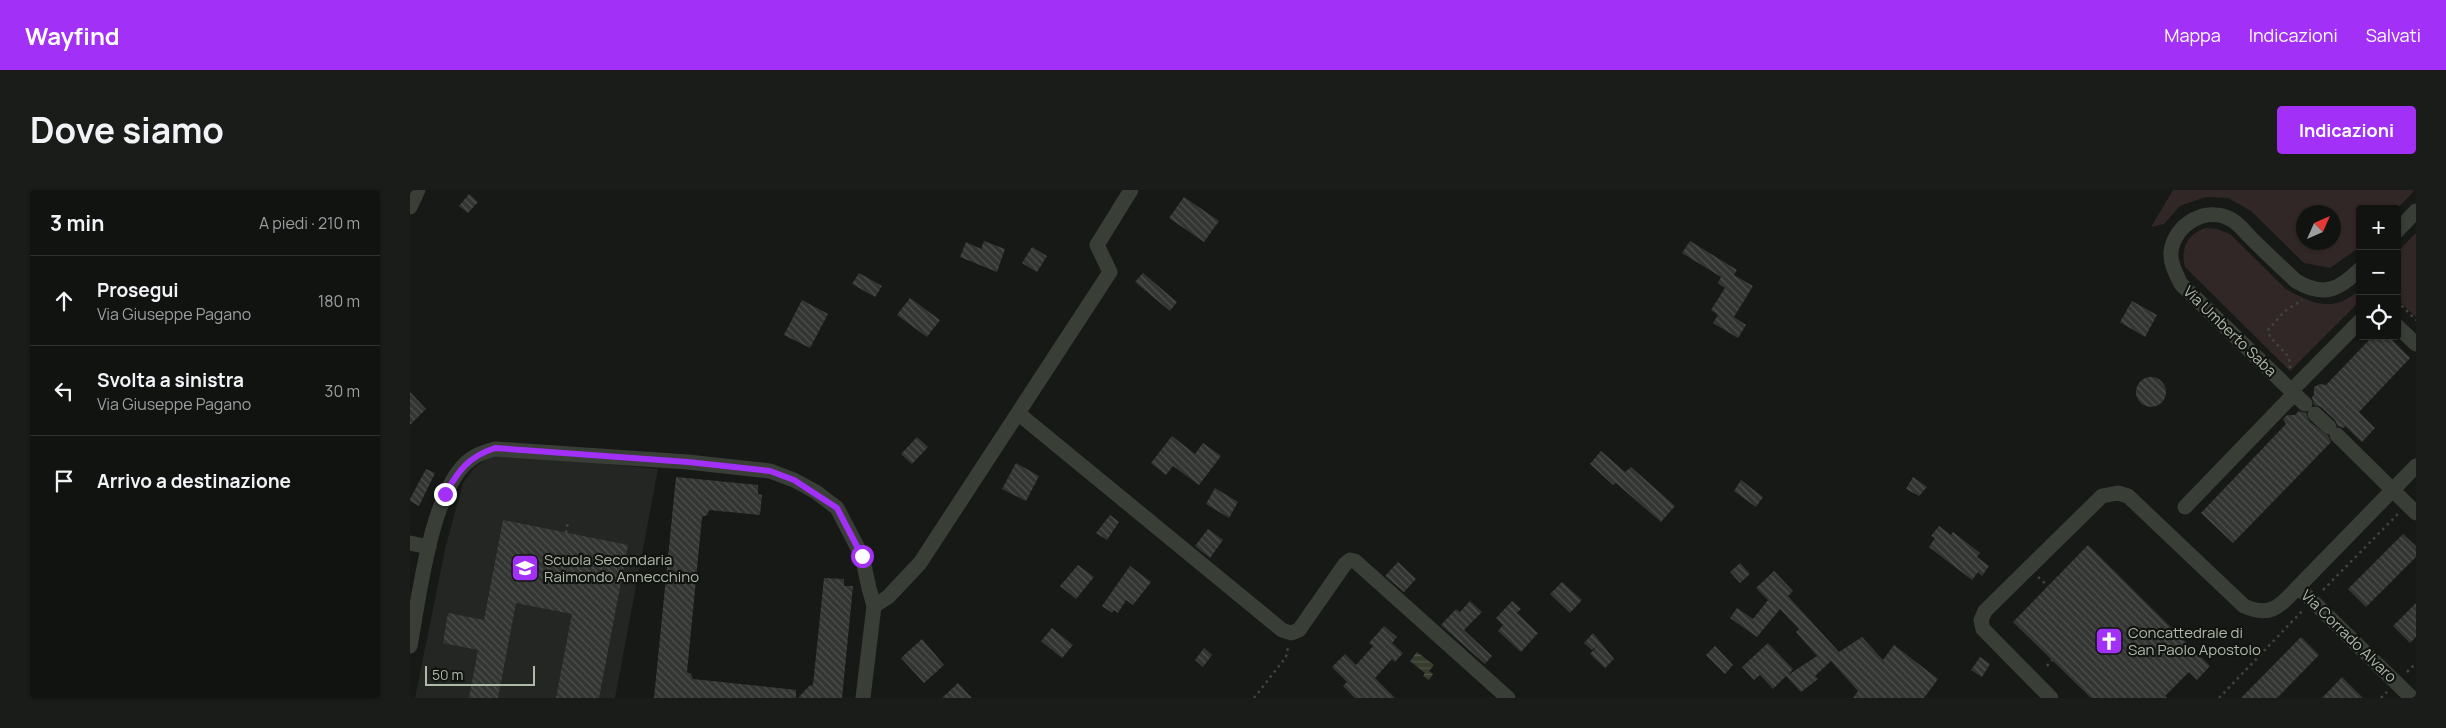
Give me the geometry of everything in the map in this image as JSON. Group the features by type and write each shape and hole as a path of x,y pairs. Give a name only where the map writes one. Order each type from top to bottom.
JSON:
{"street":[{"path":"410,207 418,190"},
{"path":"874,606 888,597 920,563 1110,272 1097,245 1131,190"},
{"path":"2401,226 2416,212"},
{"name":"Via Umberto Saba","path":"2356,273 2339,288 2316,289 2296,281 2233,220 2224,216 2204,216 2184,225 2177,233 2171,253 2172,264 2181,284 2416,513"},
{"path":"2184,506 2301,401 2356,326"},
{"path":"2401,330 2416,344"},
{"path":"1019,414 1282,630 1291,633 1299,630 1345,564 1350,560 1355,561 1508,698"},
{"path":"410,646 428,547 445,494 469,460 495,448 688,462 770,471 794,480 837,508 862,556 874,606 863,698"},
{"name":"Via Corrado Alvaro","path":"2412,698 2298,587 2416,466"},
{"path":"2052,698 1983,629 1981,620 1985,611 2102,496 2118,493 2128,496 2244,606 2256,611 2270,610 2282,604 2298,587"},
{"path":"410,543 428,547"}],"path":[{"path":"2290,374 2289,357 2270,337 2268,330 2285,311 2304,298"},
{"path":"2401,305 2416,320"},
{"path":"2326,587 2396,516"},
{"path":"566,533 568,520"},
{"path":"2036,574 2048,586"},
{"path":"2219,698 2306,608"},
{"path":"1254,698 1286,656 1291,633"},
{"path":"2046,666 2052,660"},
{"path":"2410,669 2416,663"}],"shaded area":[{"path":"2173,190 2415,190 2401,205 2356,205 2356,250 2330,268 2304,263 2251,211 2228,198 2206,197 2180,206 2164,224 2151,227"},
{"path":"2206,228 2217,229 2230,234 2286,289 2296,295 2315,302 2333,304 2351,297 2356,293 2356,305 2290,371 2185,267 2184,254 2187,242 2200,230"},
{"path":"2416,233 2416,317 2401,303 2401,248"},
{"path":"494,454 658,469 615,698 415,698 445,549 463,483 474,468"},
{"path":"1417,652 1434,665 1429,671 1433,674 1429,680 1423,676 1425,673 1410,661"}],"building":[{"path":"469,194 478,202 468,213 459,206"},
{"path":"1184,197 1219,221 1204,242 1169,218"},
{"path":"984,241 1005,249 997,272 960,257 966,242 981,249"},
{"path":"1690,241 1737,270 1734,275 1753,286 1734,317 1746,325 1738,338 1713,323 1718,315 1711,310 1725,288 1718,283 1721,277 1682,253"},
{"path":"1032,247 1047,256 1037,272 1022,263"},
{"path":"859,273 882,286 875,297 852,284"},
{"path":"1143,273 1177,302 1170,311 1135,282"},
{"path":"910,298 940,320 927,337 897,315"},
{"path":"802,300 828,314 810,348 784,335"},
{"path":"2132,301 2157,315 2145,337 2120,322"},
{"path":"2369,340 2392,340 2410,358 2359,412 2375,428 2362,442 2345,426 2344,428 2338,426 2335,420 2321,407 2314,405 2312,397 2314,395 2314,387 2320,384 2326,385"},
{"path":"2151,377 2162,381 2166,392 2162,403 2151,407 2140,403 2136,392 2140,381"},
{"path":"410,392 426,409 410,425"},
{"path":"2299,411 2306,413 2309,421 2328,436 2331,442 2233,543 2201,513 2286,424 2283,419 2287,415 2295,415"},
{"path":"1172,436 1195,454 1203,443 1221,456 1199,485 1173,466 1166,475 1151,463"},
{"path":"917,437 928,447 912,464 901,454"},
{"path":"1601,451 1625,472 1631,467 1675,506 1661,522 1616,483 1613,485 1590,464"},
{"path":"1016,463 1039,476 1026,501 1002,489"},
{"path":"426,469 435,473 419,506 410,501 410,499"},
{"path":"676,477 758,485 758,494 762,495 760,515 709,510 707,515 702,517 687,672 691,674 693,679 796,690 796,698 654,698"},
{"path":"1913,477 1927,487 1919,496 1906,489"},
{"path":"1741,480 1763,497 1756,507 1734,491"},
{"path":"1215,488 1238,502 1229,518 1206,504"},
{"path":"1110,515 1119,522 1107,540 1096,533"},
{"path":"503,520 628,545 599,698 556,698 572,614 516,603 498,698 469,698 478,650 443,643 448,613 484,620"},
{"path":"1939,526 1951,535 1953,532 1980,553 1977,557 1989,566 1982,576 1978,572 1972,580 1929,547 1935,538 1931,536"},
{"path":"1208,529 1223,540 1210,558 1195,546"},
{"path":"2403,534 2416,546 2416,557 2366,607 2348,589"},
{"name":"Concattedrale di San Paolo Apostolo","path":"2088,545 2210,666 2197,680 2189,672 2163,698 2091,698 2013,622"},
{"path":"1398,562 1416,579 1404,592 1385,576"},
{"path":"1740,563 1750,574 1740,583 1730,572"},
{"path":"1078,565 1094,577 1076,599 1060,586"},
{"path":"1130,566 1151,582 1133,605 1126,600 1118,613 1114,610 1112,613 1102,606"},
{"path":"1774,571 1793,591 1788,596 1839,652 1862,637 1883,660 1894,645 1938,679 1924,698 1853,698 1858,691 1831,661 1815,676 1818,679 1801,692 1786,676 1773,689 1760,675 1754,680 1742,667 1768,643 1793,669 1788,675 1817,656 1796,632 1799,629 1780,609 1757,637 1730,618 1737,608 1753,619 1768,600 1756,588"},
{"path":"824,578 844,579 844,586 853,586 842,698 798,698 809,686 813,685"},
{"path":"1562,582 1582,600 1570,613 1550,594"},
{"path":"1470,601 1482,612 1464,630 1492,656 1485,664 1441,625 1456,609 1460,612"},
{"path":"1512,601 1521,609 1517,613 1538,633 1521,652 1498,631 1503,625 1496,618"},
{"path":"2416,603 2416,637 2410,643 2393,626"},
{"path":"1384,626 1397,637 1392,643 1403,653 1395,662 1392,659 1375,678 1395,698 1355,698 1343,686 1347,682 1332,667 1345,654 1356,665 1373,646 1369,643"},
{"path":"1052,628 1073,645 1062,658 1041,641"},
{"path":"1593,633 1614,659 1605,668 1590,654 1598,645 1592,650 1584,643"},
{"path":"2301,637 2319,655 2277,698 2241,698"},
{"path":"922,639 944,665 924,683 901,658"},
{"path":"1715,646 1733,665 1725,674 1706,655"},
{"path":"1204,648 1212,655 1203,667 1195,660"},
{"path":"1980,657 1990,664 1982,677 1971,670"},
{"path":"2342,677 2363,698 2322,698"},
{"path":"958,683 972,698 942,698"}],"place":[{"name":"Scuola Secondaria Raimondo Annecchino","path":"525,568"},
{"name":"Concattedrale di San Paolo Apostolo","path":"2109,641"}],"route":[{"path":"445,494 469,460 482,452 495,448 688,462 770,471 794,480 816,492 837,508 862,556"}]}
